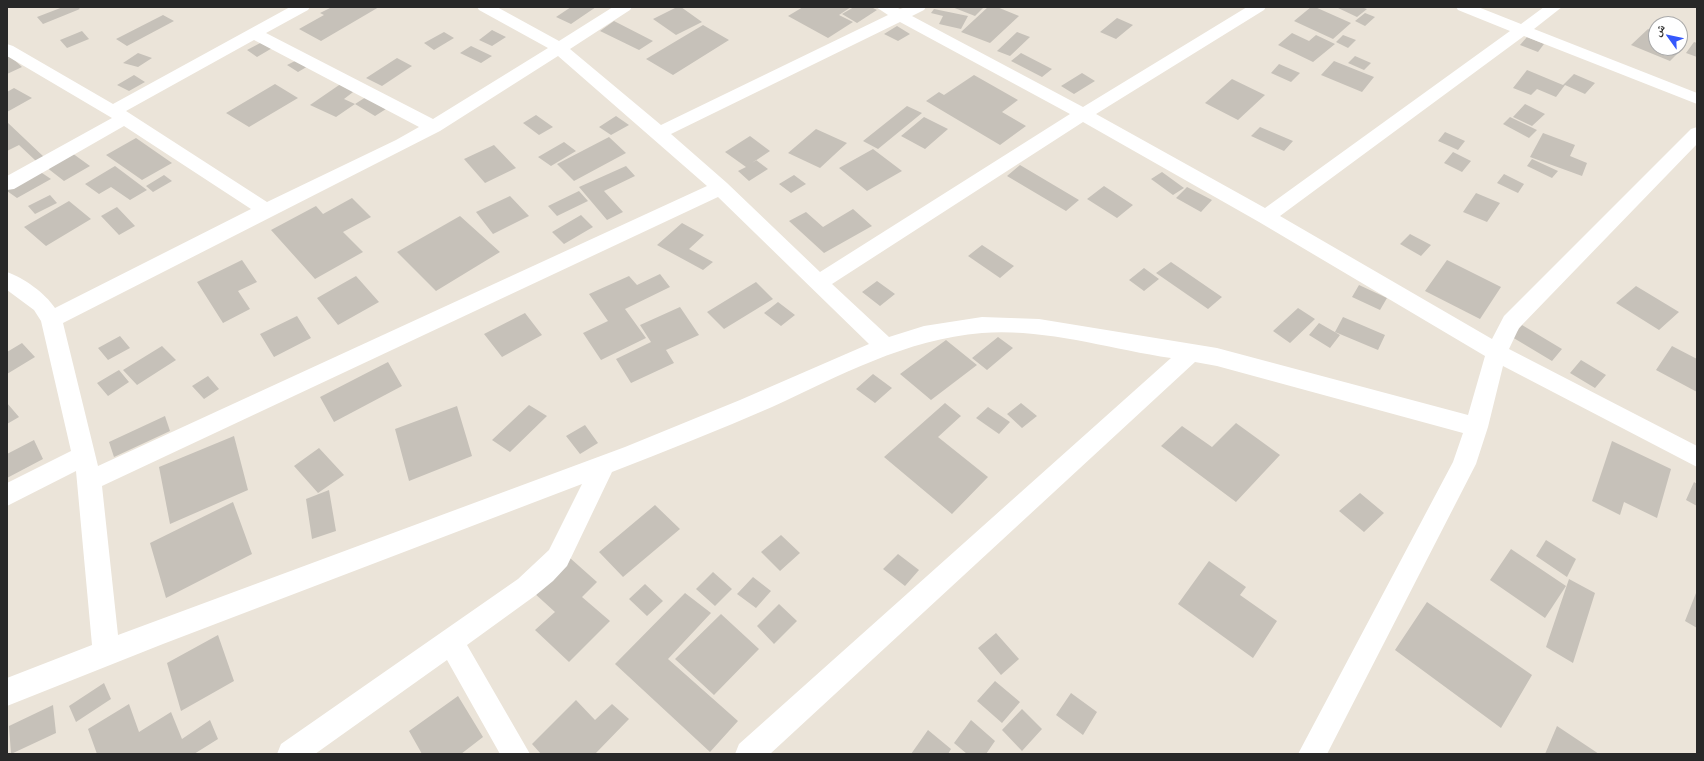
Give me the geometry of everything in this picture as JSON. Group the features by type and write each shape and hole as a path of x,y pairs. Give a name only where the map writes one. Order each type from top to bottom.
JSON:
{"street":[{"path":"7,184 253,33 302,7"},
{"path":"485,7 559,48 659,133 720,188 820,282 884,346"},
{"path":"51,319 434,127 624,7"},
{"path":"820,282 1083,114 1258,7"},
{"path":"1464,7 1697,99"},
{"path":"1266,217 1554,7"},
{"path":"659,133 901,10 1266,217 1496,352 1697,457"},
{"path":"253,33 434,127"},
{"path":"7,49 119,115 266,210"},
{"path":"1312,754 1464,464 1477,427 1496,352 1511,322 1697,133"},
{"path":"90,481 720,188"},
{"path":"7,280 41,304 51,319 85,455 90,481 106,652"},
{"path":"7,692 106,652 604,465 734,413 884,346 933,333 982,326 1019,325 1192,352 1217,357 1477,427"},
{"path":"749,754 1192,352"},
{"path":"7,495 85,455"},
{"path":"291,754 450,640 527,587 544,573 558,558 604,465"},
{"path":"450,640 516,754"}],"building":[{"path":"63,7 78,7 80,9 43,24 37,17"},
{"path":"332,7 379,7 321,41 299,29 324,15 320,13"},
{"path":"571,7 596,7 571,24 556,17"},
{"path":"677,7 681,7 702,22 676,35 653,19"},
{"path":"803,7 851,7 839,15 853,22 828,38 788,16"},
{"path":"854,7 871,7 877,10 857,23 842,14"},
{"path":"952,7 984,7 975,16"},
{"path":"988,7 997,7 1019,16 990,43 961,32"},
{"path":"1311,7 1315,7 1351,23 1333,39 1294,21"},
{"path":"1336,7 1361,7 1367,9 1357,17"},
{"path":"934,9 968,16 961,29 939,24 943,16 931,13"},
{"path":"1365,13 1375,17 1365,26 1355,21"},
{"path":"163,15 174,21 127,46 116,39"},
{"path":"1117,18 1133,25 1116,39 1100,32"},
{"path":"614,21 653,41 639,50 600,31"},
{"path":"703,25 729,40 673,75 646,59"},
{"path":"897,26 910,34 898,41 884,34"},
{"path":"1648,29 1648,52 1631,45"},
{"path":"492,30 506,37 492,46 479,40"},
{"path":"82,31 89,39 67,48 60,40"},
{"path":"444,32 454,38 434,50 424,43"},
{"path":"1017,32 1030,37 1010,56 997,51"},
{"path":"1292,33 1309,41 1316,35 1335,44 1313,62 1278,45"},
{"path":"1343,35 1356,40 1348,48 1336,42"},
{"path":"1527,37 1544,44 1538,52 1520,45"},
{"path":"264,41 274,47 257,57 247,50"},
{"path":"1694,42 1697,43 1697,57 1688,54 1688,50"},
{"path":"471,46 492,56 481,63 460,53"},
{"path":"138,53 152,58 138,67 123,63"},
{"path":"1021,53 1052,69 1042,77 1011,61"},
{"path":"10,56 22,67 7,74 7,57"},
{"path":"1355,56 1371,63 1364,70 1348,63"},
{"path":"1658,56 1675,56 1670,61"},
{"path":"397,58 412,66 382,86 366,78"},
{"path":"299,59 310,65 298,72 287,65"},
{"path":"1334,61 1374,77 1362,92 1321,75"},
{"path":"1279,64 1300,73 1291,82 1271,73"},
{"path":"1527,70 1563,85 1574,74 1595,83 1585,94 1565,85 1556,97 1537,89 1531,95 1513,88"},
{"path":"1082,73 1095,81 1074,94 1061,86"},
{"path":"134,75 145,82 129,91 117,85"},
{"path":"974,75 1018,100 1002,112 1026,126 1000,145 926,101 939,92 944,95"},
{"path":"1232,79 1265,95 1238,120 1205,103"},
{"path":"342,83 357,89 344,99 355,104 336,117 310,105"},
{"path":"275,84 298,98 249,127 226,113"},
{"path":"14,88 32,98 7,112 7,92"},
{"path":"366,97 386,109 375,116 355,104"},
{"path":"1525,104 1545,114 1532,126 1513,117"},
{"path":"907,106 922,113 878,149 863,141"},
{"path":"536,115 553,127 539,135 523,123"},
{"path":"616,116 629,125 611,135 599,127"},
{"path":"924,117 948,129 925,149 901,136"},
{"path":"1510,117 1537,130 1529,138 1503,124"},
{"path":"7,122 44,157 36,161 19,145 7,151"},
{"path":"1260,127 1293,141 1284,151 1251,136"},
{"path":"816,129 847,143 820,168 788,153"},
{"path":"1445,132 1465,141 1458,150 1438,141"},
{"path":"1543,133 1575,145 1570,156 1587,163 1582,176 1530,157"},
{"path":"750,136 770,151 756,160 768,169 749,181 738,171 746,167 725,152"},
{"path":"609,137 626,153 574,181 557,164"},
{"path":"136,138 172,163 142,180 106,155"},
{"path":"564,142 576,151 551,166 538,157"},
{"path":"494,145 516,168 485,183 464,159"},
{"path":"873,149 902,171 867,191 839,168"},
{"path":"1453,152 1471,161 1462,172 1444,163"},
{"path":"72,153 90,166 64,181 46,167"},
{"path":"1532,159 1558,171 1552,178 1527,166"},
{"path":"1020,165 1079,200 1066,211 1007,176"},
{"path":"115,166 147,190 130,200 111,187 99,194 85,184"},
{"path":"626,166 635,176 604,191 623,212 607,220 579,187"},
{"path":"39,171 51,179 17,198 7,191 7,189"},
{"path":"1162,172 1184,188 1173,195 1151,179"},
{"path":"1504,174 1524,184 1518,193 1497,183"},
{"path":"164,175 172,181 153,192 146,186"},
{"path":"794,175 806,184 791,193 779,184"},
{"path":"1104,186 1133,205 1117,218 1087,199"},
{"path":"1187,187 1212,200 1201,212 1176,198"},
{"path":"579,191 588,201 557,216 548,206"},
{"path":"1476,193 1500,203 1487,222 1463,212"},
{"path":"50,195 57,203 35,214 28,206"},
{"path":"510,196 529,216 493,234 476,212"},
{"path":"352,198 371,217 343,232 363,252 315,279 271,230 316,206 323,214"},
{"path":"69,201 91,219 46,246 24,227"},
{"path":"117,207 135,226 119,235 101,216"},
{"path":"853,209 872,226 824,253 789,221 806,212 823,227"},
{"path":"581,215 593,227 564,244 552,232"},
{"path":"460,216 500,252 436,291 397,252"},
{"path":"682,223 704,235 689,249 713,262 703,270 657,245"},
{"path":"1410,234 1431,245 1421,256 1400,244"},
{"path":"982,245 1014,266 1000,278 968,256"},
{"path":"242,260 257,282 238,291 250,309 223,323 197,282"},
{"path":"1447,260 1501,287 1480,319 1425,291"},
{"path":"1171,262 1222,297 1208,309 1156,273"},
{"path":"1144,268 1159,279 1144,291 1129,280"},
{"path":"660,274 670,287 625,309 646,338 601,360 583,333 608,321 589,294 629,276 637,285"},
{"path":"356,276 379,302 338,325 317,298"},
{"path":"877,281 895,294 880,306 862,292"},
{"path":"756,282 773,299 724,329 707,312"},
{"path":"1359,285 1387,298 1380,310 1352,297"},
{"path":"1636,286 1679,312 1659,330 1616,303"},
{"path":"778,302 795,315 781,326 764,313"},
{"path":"680,307 699,335 666,350 674,363 631,383 616,359 651,342 640,325"},
{"path":"1298,308 1315,319 1290,343 1273,331"},
{"path":"525,313 542,335 502,357 484,334"},
{"path":"297,316 311,338 274,357 260,334"},
{"path":"1343,317 1385,335 1378,350 1335,332"},
{"path":"1319,323 1340,335 1330,348 1309,335"},
{"path":"1522,325 1562,349 1552,361 1512,337"},
{"path":"120,336 130,348 108,360 98,348"},
{"path":"998,337 1013,348 987,370 972,358"},
{"path":"946,340 977,365 931,400 900,374"},
{"path":"22,343 35,357 7,374 7,352"},
{"path":"162,346 176,360 137,385 123,370"},
{"path":"1672,346 1697,359 1697,392 1656,370"},
{"path":"1581,360 1606,375 1595,388 1570,373"},
{"path":"388,362 402,386 334,422 320,397"},
{"path":"119,370 129,382 108,396 97,383"},
{"path":"873,374 892,388 875,403 856,389"},
{"path":"208,376 219,389 204,399 192,386"},
{"path":"7,403 19,417 7,424"},
{"path":"945,403 961,416 938,437 988,477 952,514 884,457"},
{"path":"1021,403 1037,416 1022,428 1007,414"},
{"path":"529,405 547,416 510,452 492,440"},
{"path":"457,406 472,456 409,481 395,429"},
{"path":"988,407 1010,422 999,434 976,418"},
{"path":"165,416 170,431 114,457 109,442"},
{"path":"1236,423 1280,455 1236,502 1161,446 1182,426 1212,447"},
{"path":"585,425 598,443 580,454 566,436"},
{"path":"234,436 248,490 170,524 159,467"},
{"path":"34,440 43,459 7,478 7,454"},
{"path":"1612,441 1671,469 1657,518 1624,502 1620,515 1592,501"},
{"path":"319,448 344,475 318,493 294,466"},
{"path":"1694,482 1697,484 1697,506 1686,500"},
{"path":"329,490 336,531 312,539 306,499"},
{"path":"1360,493 1384,513 1364,532 1339,511"},
{"path":"233,502 252,554 166,598 150,543"},
{"path":"655,505 680,529 623,577 599,552"},
{"path":"781,535 800,553 780,571 761,552"},
{"path":"1546,540 1576,559 1567,577 1536,556"},
{"path":"1511,549 1566,586 1545,618 1490,580"},
{"path":"898,554 919,570 905,586 883,569"},
{"path":"570,558 597,582 582,597 610,621 569,662 535,630 555,612 533,592"},
{"path":"1209,561 1246,587 1240,595 1277,621 1253,658 1178,604"},
{"path":"713,572 732,589 715,606 696,589"},
{"path":"753,577 771,591 756,608 737,594"},
{"path":"1569,579 1595,593 1573,663 1546,647"},
{"path":"645,584 663,601 647,616 629,599"},
{"path":"685,593 711,613 668,659 738,721 710,752 615,664"},
{"path":"1696,593 1697,594 1697,628 1685,621"},
{"path":"1427,602 1532,675 1501,728 1395,650"},
{"path":"779,604 797,621 774,644 757,626"},
{"path":"721,614 759,649 714,695 675,659"},
{"path":"996,633 1019,659 1001,675 978,648"},
{"path":"218,635 234,681 181,711 167,663"},
{"path":"995,681 1020,702 1002,723 977,701"},
{"path":"104,683 111,699 76,722 69,706"},
{"path":"1071,693 1097,712 1083,735 1056,715"},
{"path":"458,696 483,737 461,754 422,754 409,731"},
{"path":"576,700 595,720 612,704 629,719 595,754 541,754 532,744"},
{"path":"129,704 139,732 171,712 182,739 210,720 218,739 194,754 97,754 88,729"},
{"path":"53,705 56,733 11,754 9,726"},
{"path":"1022,709 1042,729 1022,751 1002,730"},
{"path":"971,720 995,741 986,754 967,754 954,743"},
{"path":"1557,726 1599,754 1545,754"},
{"path":"928,730 951,749 948,754 911,754"}]}
